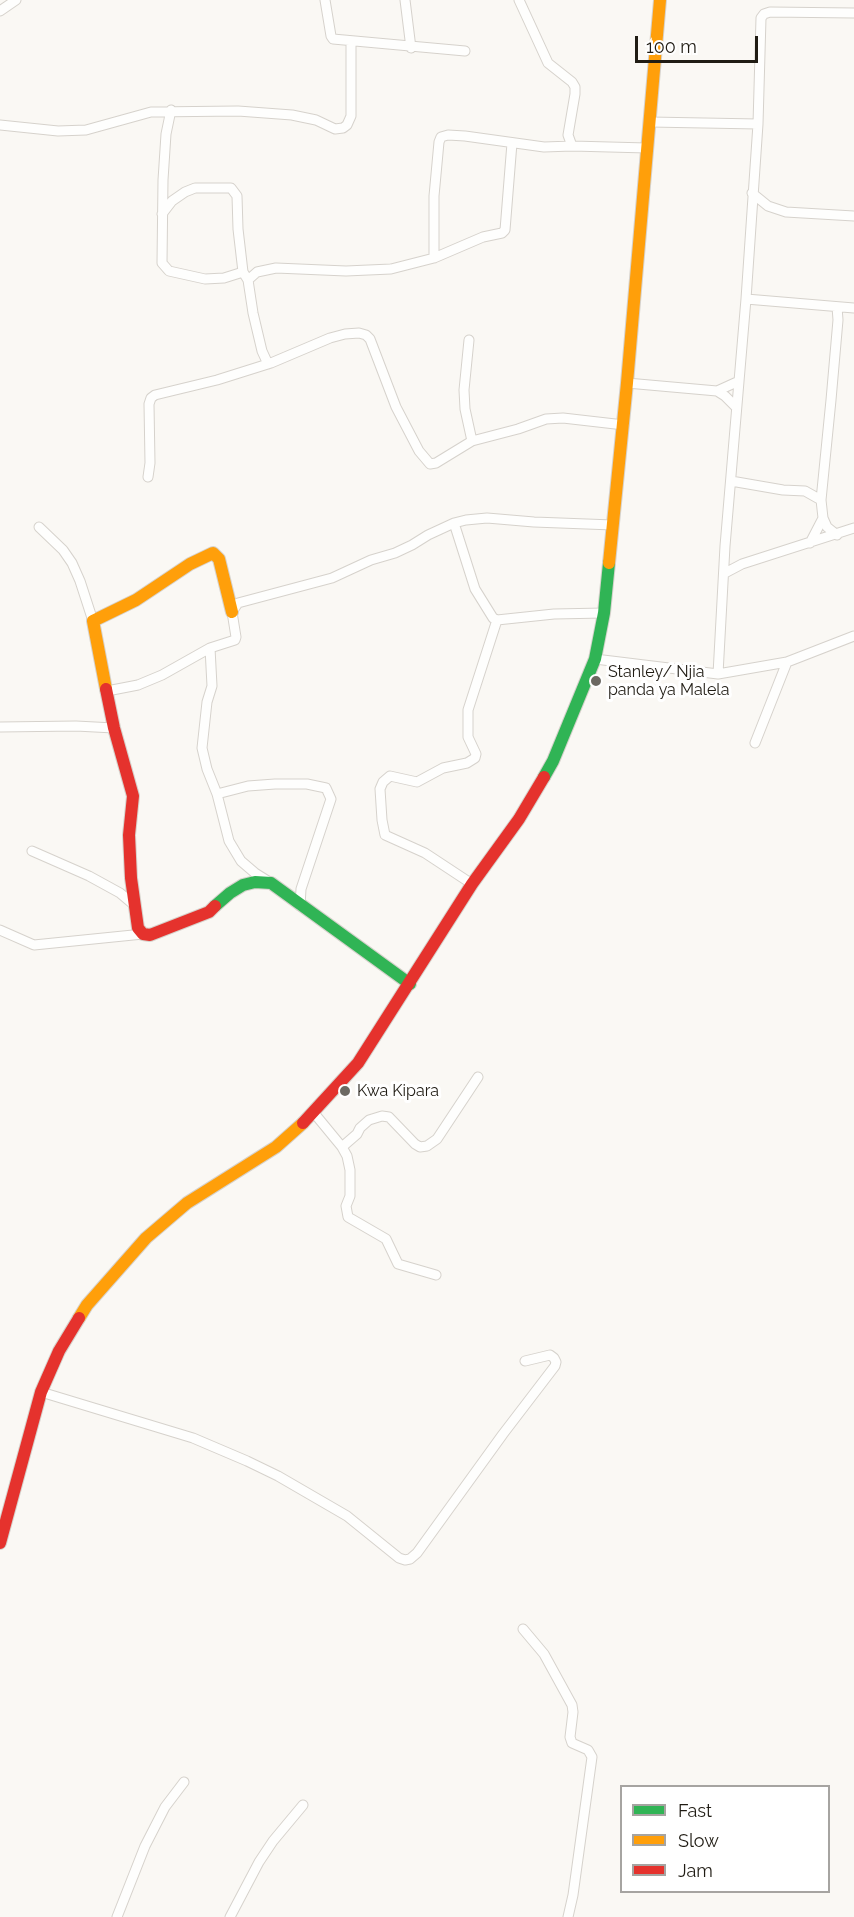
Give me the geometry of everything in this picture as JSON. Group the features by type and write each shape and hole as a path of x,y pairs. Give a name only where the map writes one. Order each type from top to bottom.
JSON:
{"main road":[{"path":"0,1543 41,1392 59,1351 87,1305 146,1238 187,1203 276,1147 314,1113 358,1063 472,884 519,819 553,761 576,708 594,659 604,613 624,425 660,0"},
{"path":"232,612 219,559 213,554 190,564 136,600 93,621 114,728 133,796 129,836 133,904 138,928 143,934 150,935 159,932 209,912 230,893 243,885 255,882 271,883 410,984"}],"street":[{"path":"0,11 16,0"},
{"path":"325,0 331,36 337,41 465,51"},
{"path":"405,0 411,48"},
{"path":"519,0 548,63 575,87 568,135 572,146"},
{"path":"718,674 758,123 761,18 764,14 854,13"},
{"path":"0,125 58,131 86,130 139,114 171,111 274,113 316,120 335,129 343,128 351,116 351,41"},
{"path":"171,111 166,134 162,263 169,271 205,279 246,276 276,268 373,270 391,268 434,258 483,237 502,233 505,230 512,144"},
{"path":"650,122 758,123"},
{"path":"434,258 434,196 440,140 448,135 544,147 647,148"},
{"path":"162,214 179,195 195,188 231,188 237,196 238,230 246,276 262,351 268,364"},
{"path":"752,194 768,206 786,212 854,216"},
{"path":"746,299 854,308"},
{"path":"837,306 838,320 831,400 820,500 823,518 827,526 837,535"},
{"path":"148,477 150,463 149,404 155,395 217,380 268,364 345,334 366,335 375,348 405,426 418,451 430,464 436,463 472,441 519,429 537,421 552,418 624,425"},
{"path":"469,340 464,390 465,409 472,441"},
{"path":"717,391 739,381"},
{"path":"627,383 717,391 736,407"},
{"path":"731,481 783,490 805,490 820,500"},
{"path":"108,691 138,685 162,675 210,648 235,640 232,612 238,603 332,578 371,560 395,553 454,523 487,518 613,525"},
{"path":"810,543 823,518"},
{"path":"454,523 475,589 489,613 497,620 554,614 604,613"},
{"path":"39,527 63,550 72,564 93,621"},
{"path":"725,573 742,564 854,528"},
{"path":"472,884 435,859 385,835 380,789 383,782 390,776 412,783 417,782 443,768 467,763 475,758 476,754 468,737 468,710 497,620"},
{"path":"594,659 718,674 787,662 854,636"},
{"path":"210,648 212,686 207,702 202,748 207,769 217,795 229,841 241,861 271,883"},
{"path":"755,743 787,662"},
{"path":"0,726 114,728"},
{"path":"217,795 248,786 275,784 307,784 326,788 331,799 301,889 300,906"},
{"path":"32,850 89,876 120,893 133,904"},
{"path":"0,930 34,945 143,934"},
{"path":"342,1147 369,1120 382,1116 389,1117 415,1144 420,1147 427,1146 437,1139 478,1077"},
{"path":"314,1113 342,1147 350,1170 350,1196 346,1206 348,1217 386,1239 398,1264 436,1275"},
{"path":"41,1392 193,1438 247,1461 347,1516 399,1558 405,1560 410,1559 423,1545 556,1362 550,1355 525,1361"},
{"path":"523,1629 544,1654 572,1705 570,1737 572,1743 588,1750 592,1757 568,1917"},
{"path":"117,1917 145,1846 165,1807 184,1782"},
{"path":"230,1917 273,1841 303,1804"}],"traffic: fast":[{"path":"544,777 553,761 595,659 604,613 609,563"},
{"path":"215,906 243,885 255,882 271,883 410,984"}],"traffic: slow":[{"path":"609,563 660,0"},
{"path":"106,689 93,621 136,600 190,564 213,553 219,559 232,612"},
{"path":"79,1318 87,1305 146,1238 187,1203 276,1147 303,1123"}],"traffic: jam":[{"path":"106,689 133,796 129,835 131,878 138,928 143,934 150,935 209,912 215,906"},
{"path":"303,1123 358,1063 472,884 519,819 544,777"},
{"path":"0,1543 41,1392 59,1351 79,1318"}],"place":[{"name":"Stanley/ Njia panda ya Malela","path":"596,681"},
{"name":"Kwa Kipara","path":"345,1091"}]}
